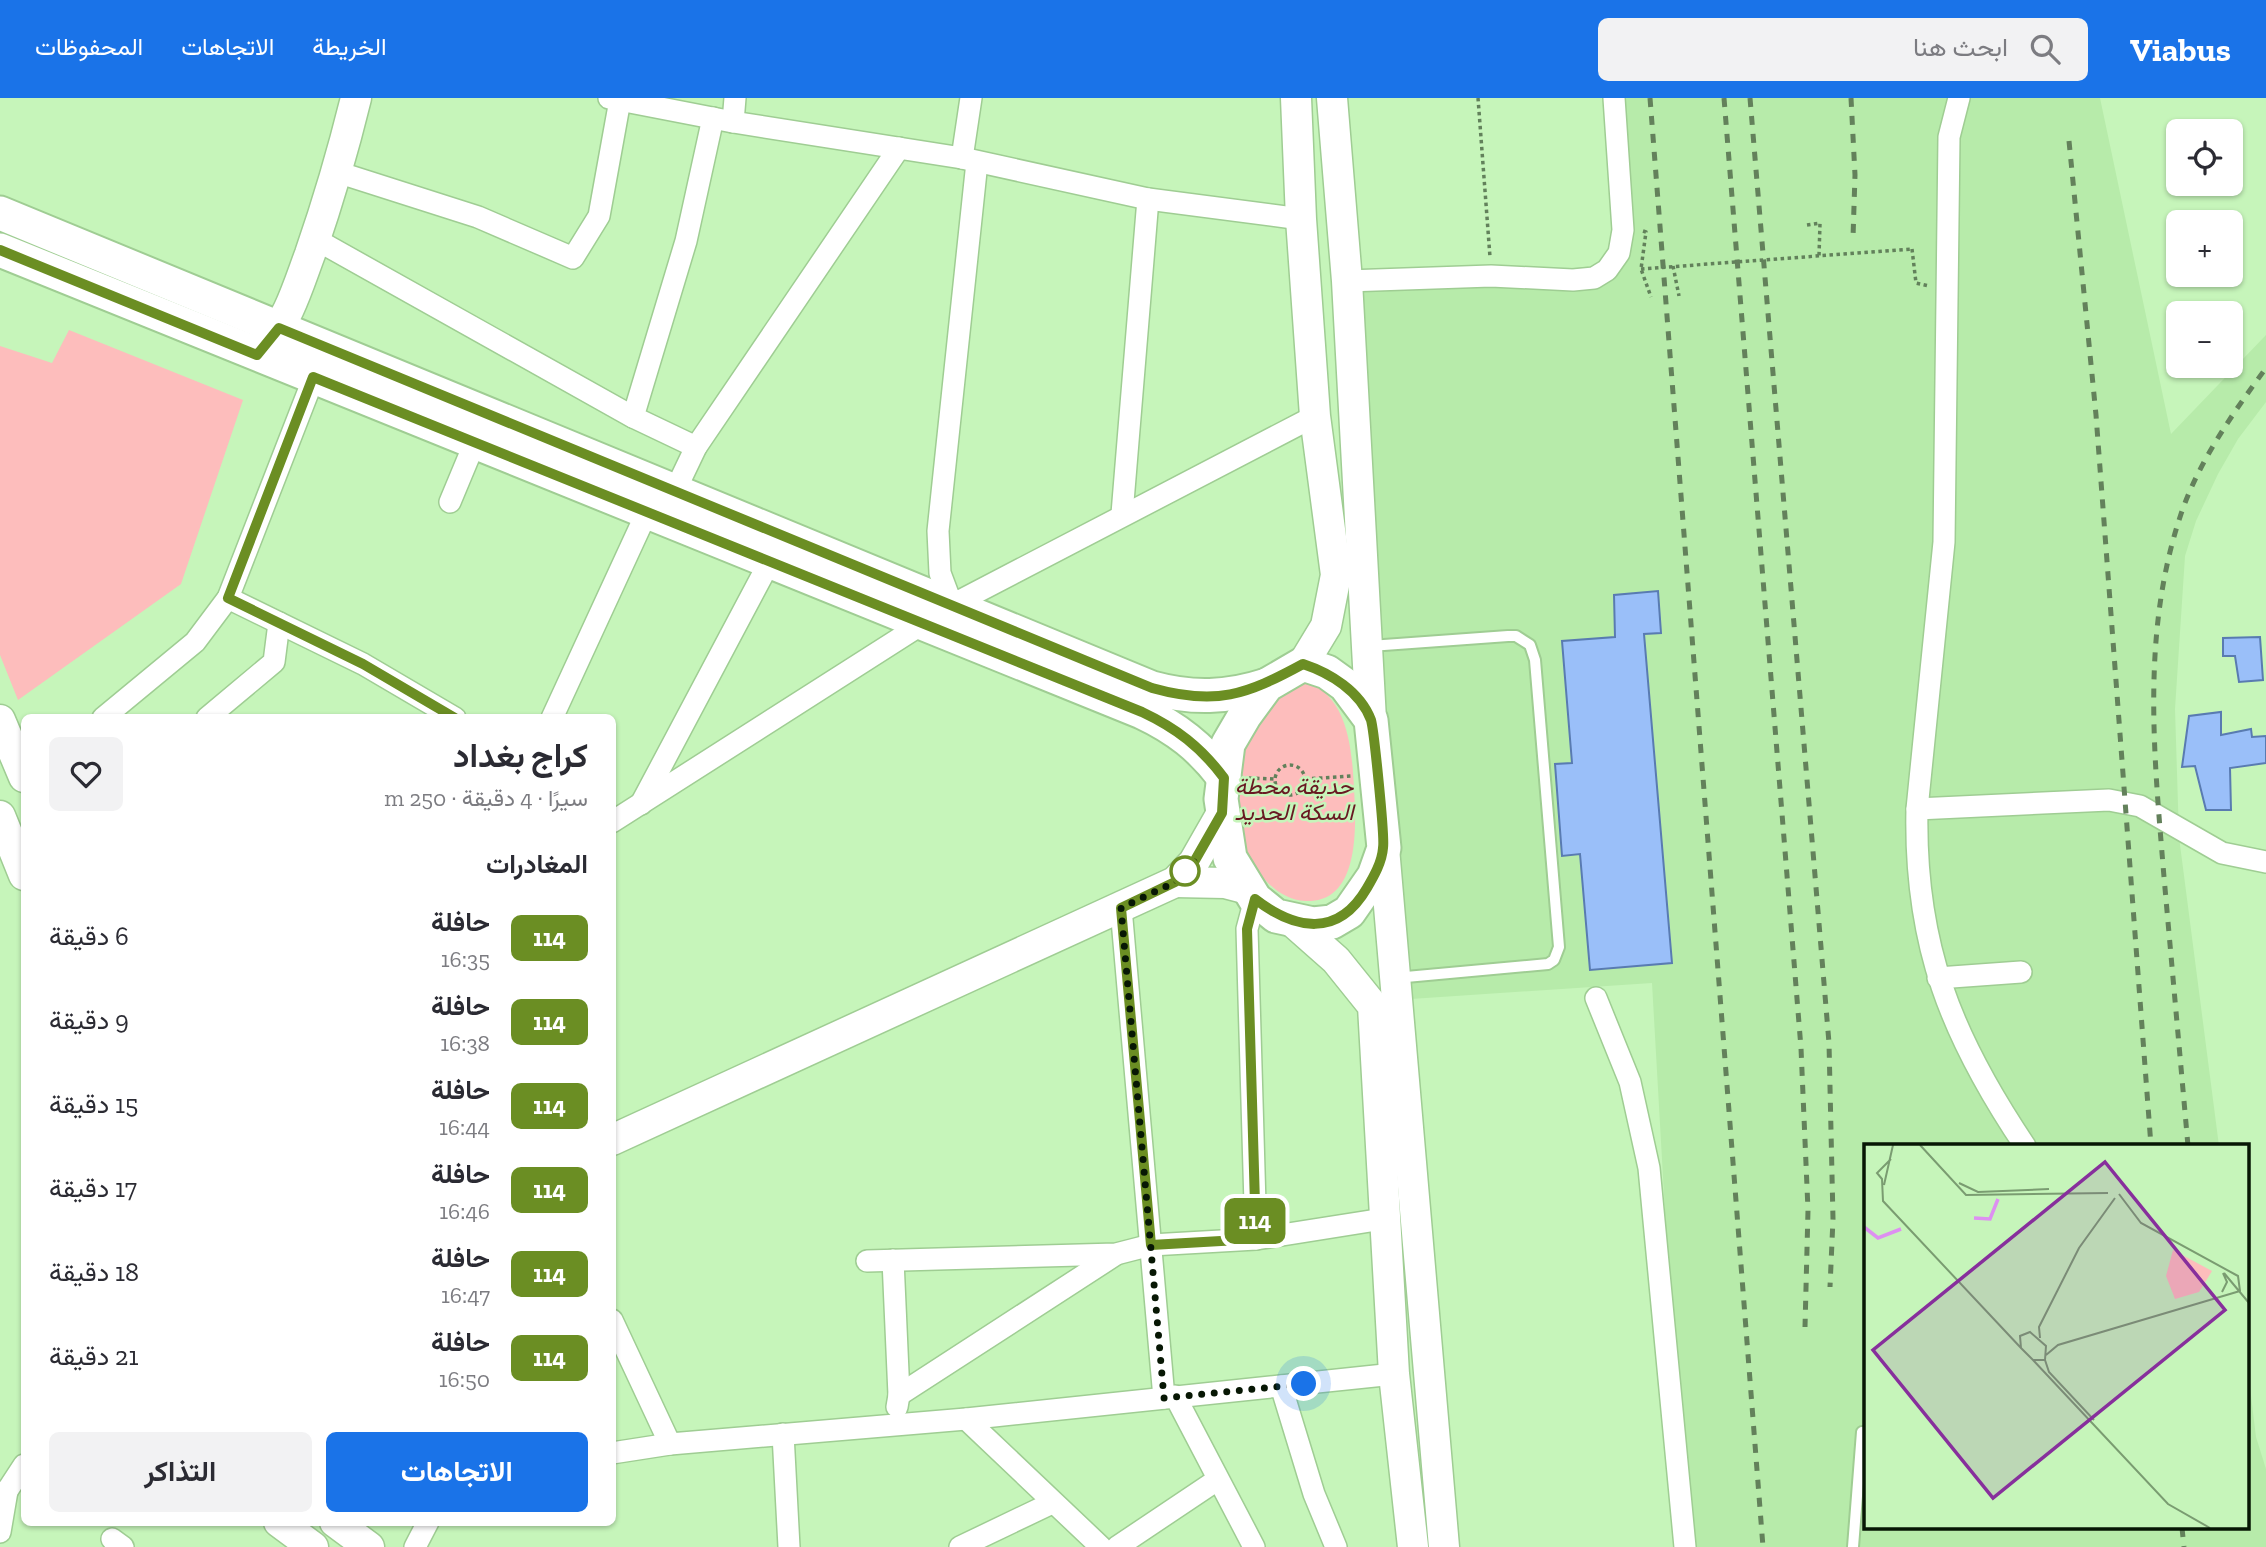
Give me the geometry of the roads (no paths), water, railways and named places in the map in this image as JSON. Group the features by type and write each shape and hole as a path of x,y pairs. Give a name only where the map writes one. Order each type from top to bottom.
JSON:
{"main road":[{"path":"257,355 279,328 293,300 337,172 356,98"},
{"path":"0,213 1152,688 1174,694 1222,696 1267,685 1303,664 1326,626 1336,575 1315,416 1301,219 1296,98"},
{"path":"1332,98 1347,281 1371,720 1444,1547"},
{"path":"0,250 1162,721 1196,745 1224,778"},
{"path":"1303,664 1327,672 1345,685 1371,720"},
{"path":"1267,685 1228,744 1224,778 1222,813 1230,858 1252,894 1276,916 1293,922 1332,922 1349,912 1374,876 1384,848"},
{"path":"0,720 21,769"},
{"path":"616,1138 1175,882 1194,862 1222,813"},
{"path":"0,816 21,868"},
{"path":"1175,882 1225,883 1252,894"},
{"path":"1293,922 1336,960 1373,1006 1383,1219 1394,1374 1412,1547"},
{"path":"284,1526 313,1547"},
{"path":"340,1526 369,1547"}],"street":[{"path":"634,416 723,120 735,98"},
{"path":"952,606 940,573 938,531 970,160 971,98"},
{"path":"1347,281 1491,276 1533,280 1594,278 1607,270 1619,253 1623,230 1614,98"},
{"path":"1959,98 1949,137 1944,542 1917,809 1921,900 1938,978 1969,1056 2024,1144"},
{"path":"337,172 478,217 573,258 598,216 615,99 723,120 970,160 1148,198 1301,219"},
{"path":"676,491 696,447 898,148"},
{"path":"1122,514 1148,198"},
{"path":"315,239 634,416 696,447"},
{"path":"108,714 195,642 228,598 313,377"},
{"path":"616,820 952,606 1122,514 1315,416"},
{"path":"450,502 475,442"},
{"path":"554,714 647,512"},
{"path":"640,806 770,561"},
{"path":"228,598 363,664 448,714"},
{"path":"212,714 274,662 279,623"},
{"path":"1917,809 2109,800 2140,806 2222,853 2266,862"},
{"path":"1252,894 1247,929 1256,1239"},
{"path":"1121,908 1151,1245 1169,1397 1254,1547"},
{"path":"1938,978 2021,972"},
{"path":"1597,998 1630,1082 1649,1168 1685,1547"},
{"path":"867,1261 1116,1254 1151,1245 1256,1239 1383,1219"},
{"path":"899,1395 1116,1254"},
{"path":"893,1260 899,1395 894,1423"},
{"path":"616,1329 670,1444"},
{"path":"616,1452 670,1444 966,1419 1394,1374"},
{"path":"1281,1386 1314,1494 1336,1547"},
{"path":"966,1419 1101,1547"},
{"path":"783,1434 789,1547"},
{"path":"0,1532 4,1492 21,1469"},
{"path":"1117,1547 1217,1480"},
{"path":"960,1547 1052,1503"},
{"path":"415,1547 426,1526"}],"lane":[{"path":"1367,646 1516,636 1530,645 1534,652 1538,688 1557,954 1554,960 1541,965 1394,979"},
{"path":"1853,1547 1862,1432"}],"railway":[{"path":"1650,98 1763,1547"},
{"path":"1724,98 1801,1048 1808,1210 1805,1327"},
{"path":"1750,98 1829,1043 1833,1219 1830,1287"},
{"path":"1851,98 1855,175 1853,238"},
{"path":"2069,141 2096,415 2151,1144"},
{"path":"2188,1144 2157,786 2154,740 2155,649 2168,559 2188,494 2218,438 2266,368"},
{"path":"2182,1530 2184,1547"}],"park label":[{"name":"حديقة محطة السكة الحديد","path":"1294,799"}]}
